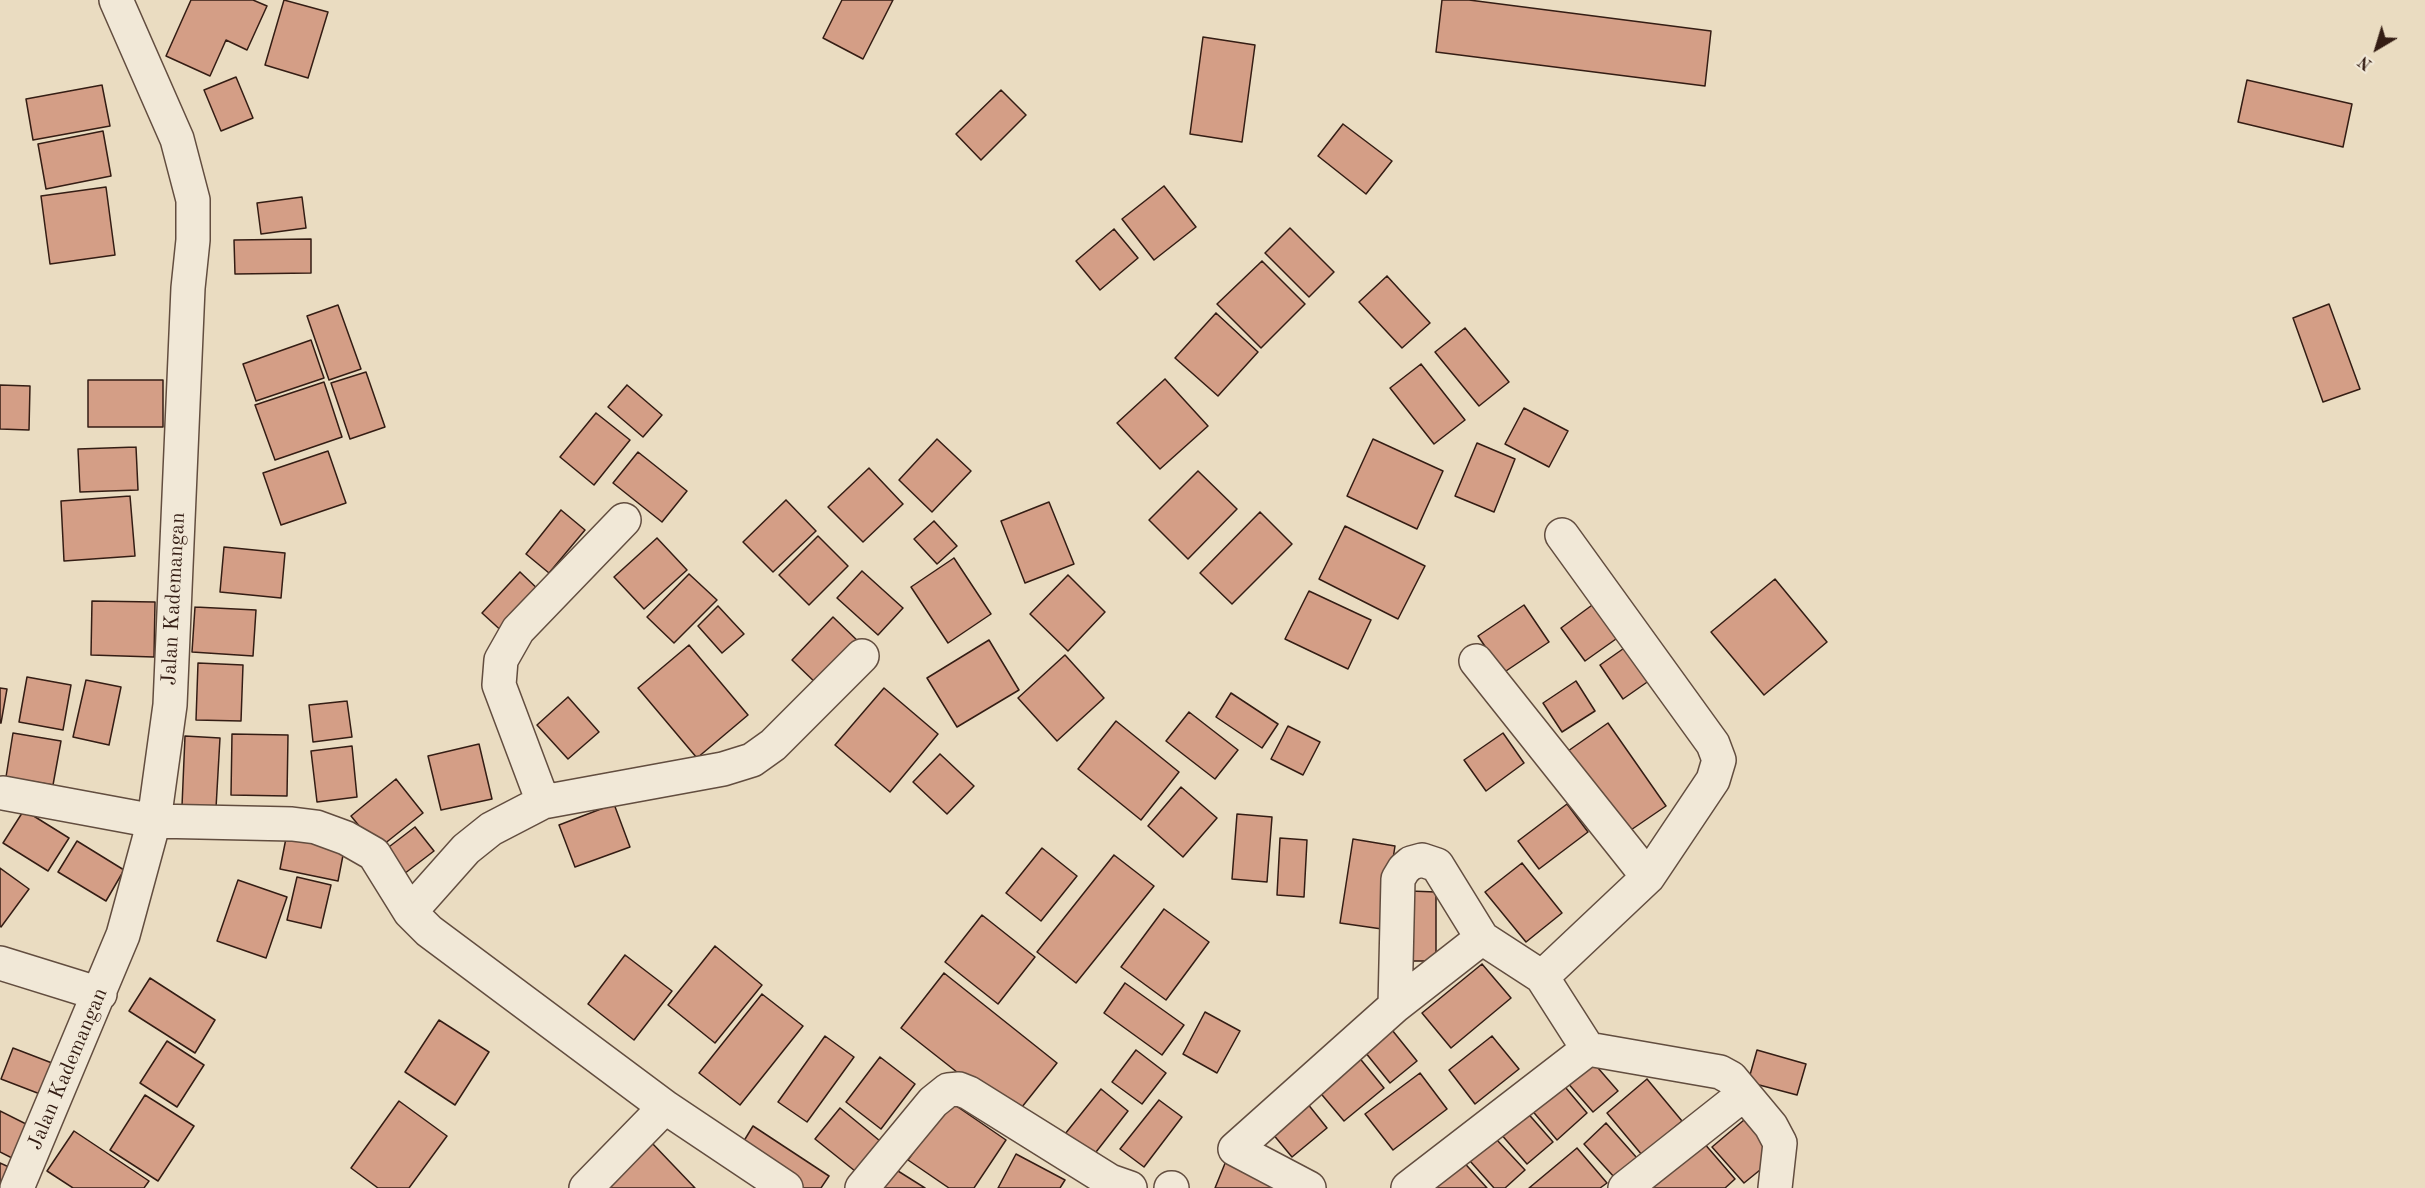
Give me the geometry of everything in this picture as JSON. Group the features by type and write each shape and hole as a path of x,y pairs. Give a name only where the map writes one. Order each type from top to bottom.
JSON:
{"street":[{"name":"Jalan Kademangan","path":"17,1188 123,935 154,821 170,705 188,300 193,240 193,200 177,139 116,0"},
{"path":"543,802 499,685 501,660 518,630 624,520"},
{"path":"1542,977 1648,876 1713,780 1719,760 1713,744 1562,535"},
{"path":"410,912 466,849 491,829 543,802 723,769 752,760 773,745 862,657"},
{"path":"1476,661 1648,876"},
{"path":"3,793 154,821 292,824 316,827 346,838 374,854 410,912 429,931 665,1107 786,1188"},
{"path":"1395,1006 1398,879 1411,863 1422,860 1437,865 1482,938 1542,977 1588,1049 1720,1072 1731,1078 1771,1126 1780,1143 1775,1188"},
{"path":"1309,1188 1234,1149 1395,1006 1482,938"},
{"path":"0,963 100,994"},
{"path":"1408,1188 1588,1049"},
{"path":"862,1188 933,1102 948,1090 959,1089 1110,1181 1130,1188"},
{"path":"1624,1188 1744,1094"},
{"path":"586,1188 665,1107"}],"building":[{"path":"191,0 253,0 267,6 247,50 226,40 210,76 166,56"},
{"path":"284,0 328,12 308,78 265,65"},
{"path":"842,0 893,0 863,59 823,38"},
{"path":"1442,0 1469,0 1711,31 1705,86 1436,52"},
{"path":"1203,37 1255,45 1242,142 1190,134"},
{"path":"236,77 253,118 221,131 204,90"},
{"path":"2247,80 2352,104 2343,147 2238,122"},
{"path":"102,85 110,126 33,140 26,99"},
{"path":"1001,90 1026,115 981,160 956,134"},
{"path":"1343,124 1392,161 1366,194 1318,156"},
{"path":"103,131 111,176 46,189 38,144"},
{"path":"1164,186 1196,227 1154,260 1122,219"},
{"path":"106,187 115,255 50,264 41,196"},
{"path":"302,197 306,228 261,234 257,203"},
{"path":"1290,228 1334,272 1309,297 1265,253"},
{"path":"1114,229 1138,258 1100,290 1076,261"},
{"path":"311,239 311,273 235,274 234,240"},
{"path":"1262,261 1305,304 1261,348 1217,304"},
{"path":"1387,276 1430,323 1402,348 1359,302"},
{"path":"2329,304 2360,389 2323,402 2293,318"},
{"path":"338,305 361,369 329,380 307,316"},
{"path":"1216,313 1258,352 1218,396 1175,358"},
{"path":"1465,328 1509,382 1479,406 1435,352"},
{"path":"311,340 324,378 256,401 243,364"},
{"path":"1421,364 1465,420 1434,444 1390,388"},
{"path":"366,372 385,427 350,439 331,383"},
{"path":"1165,379 1208,426 1160,469 1117,423"},
{"path":"88,380 163,380 163,427 88,427"},
{"path":"324,382 342,437 275,460 255,405"},
{"path":"0,385 30,386 29,430 0,429"},
{"path":"627,385 662,415 643,437 608,407"},
{"path":"1524,408 1568,431 1549,467 1505,444"},
{"path":"596,413 630,440 594,485 560,457"},
{"path":"937,439 971,471 932,512 899,480"},
{"path":"1373,439 1443,471 1417,529 1347,496"},
{"path":"1477,443 1515,459 1494,512 1455,496"},
{"path":"136,447 138,490 80,492 78,449"},
{"path":"328,451 346,503 281,525 263,473"},
{"path":"638,452 687,491 662,522 613,483"},
{"path":"869,468 903,504 863,542 828,507"},
{"path":"1198,471 1237,509 1188,559 1149,520"},
{"path":"130,496 135,556 64,561 61,501"},
{"path":"786,500 816,531 773,572 743,542"},
{"path":"1049,502 1074,564 1025,583 1001,521"},
{"path":"561,510 585,530 549,573 526,554"},
{"path":"1260,512 1292,544 1232,604 1200,573"},
{"path":"934,521 957,546 937,564 914,539"},
{"path":"1345,526 1425,566 1398,619 1319,579"},
{"path":"818,536 848,566 809,605 779,575"},
{"path":"657,538 687,570 644,609 614,577"},
{"path":"224,547 285,553 281,598 220,592"},
{"path":"954,558 991,614 948,643 911,587"},
{"path":"862,571 903,608 878,635 837,598"},
{"path":"520,572 543,594 506,635 482,613"},
{"path":"689,574 717,600 674,643 647,617"},
{"path":"1068,575 1105,612 1068,651 1030,614"},
{"path":"1775,579 1827,642 1764,695 1711,632"},
{"path":"1309,591 1371,620 1348,669 1285,639"},
{"path":"1599,600 1623,634 1585,661 1561,628"},
{"path":"92,601 155,602 154,657 91,655"},
{"path":"1524,605 1549,642 1503,673 1478,636"},
{"path":"718,606 744,634 722,653 698,626"},
{"path":"195,607 256,610 253,656 192,652"},
{"path":"833,617 862,645 821,688 792,660"},
{"path":"989,640 1019,690 957,727 927,678"},
{"path":"1630,644 1653,678 1623,699 1600,665"},
{"path":"689,645 748,715 697,758 638,688"},
{"path":"1065,655 1104,698 1057,741 1018,698"},
{"path":"198,663 243,665 241,721 196,720"},
{"path":"27,677 71,685 63,730 19,722"},
{"path":"86,680 121,687 109,745 73,737"},
{"path":"1576,681 1595,711 1562,732 1543,703"},
{"path":"0,688 7,689 1,723 0,723"},
{"path":"884,688 938,734 890,792 835,745"},
{"path":"1231,693 1278,724 1262,748 1216,717"},
{"path":"568,697 599,732 568,759 537,725"},
{"path":"347,701 352,737 313,742 309,705"},
{"path":"1189,712 1238,750 1215,779 1166,741"},
{"path":"1116,721 1179,772 1141,820 1078,769"},
{"path":"1608,723 1666,806 1625,834 1568,751"},
{"path":"1288,726 1320,742 1303,775 1271,759"},
{"path":"13,733 61,741 53,785 6,777"},
{"path":"1503,733 1524,763 1486,791 1464,760"},
{"path":"232,734 288,735 287,796 231,795"},
{"path":"185,736 220,738 216,808 182,806"},
{"path":"479,744 492,799 441,810 428,756"},
{"path":"352,746 357,797 317,802 311,751"},
{"path":"940,754 974,786 947,814 913,782"},
{"path":"396,779 423,813 378,849 351,816"},
{"path":"1181,787 1217,818 1183,857 1148,826"},
{"path":"614,804 630,847 575,867 559,825"},
{"path":"1567,804 1588,832 1539,869 1518,841"},
{"path":"24,810 69,838 48,871 3,843"},
{"path":"1237,814 1272,817 1267,882 1232,879"},
{"path":"415,827 434,851 400,877 381,853"},
{"path":"287,833 345,845 338,881 280,869"},
{"path":"1280,838 1307,840 1304,897 1277,895"},
{"path":"1353,839 1395,846 1382,929 1340,923"},
{"path":"77,841 124,870 106,901 58,872"},
{"path":"1042,848 1077,876 1041,921 1006,893"},
{"path":"1114,855 1154,886 1076,983 1037,952"},
{"path":"1522,863 1562,913 1526,942 1485,892"},
{"path":"0,868 29,889 1,927 0,926"},
{"path":"297,877 331,885 321,928 287,920"},
{"path":"238,880 287,897 266,958 217,941"},
{"path":"1410,891 1436,892 1436,961 1410,961"},
{"path":"1164,909 1209,942 1166,1000 1121,967"},
{"path":"982,915 1035,957 998,1004 945,962"},
{"path":"715,946 762,985 715,1043 668,1005"},
{"path":"625,955 672,991 634,1040 588,1004"},
{"path":"1482,964 1511,998 1451,1048 1422,1013"},
{"path":"944,973 1057,1063 1014,1117 901,1028"},
{"path":"150,978 215,1020 195,1053 129,1011"},
{"path":"1125,983 1184,1025 1162,1055 1104,1013"},
{"path":"762,994 803,1026 740,1105 699,1073"},
{"path":"1205,1012 1240,1031 1217,1073 1183,1054"},
{"path":"439,1020 489,1052 455,1105 405,1072"},
{"path":"1388,1025 1417,1061 1390,1083 1361,1047"},
{"path":"825,1036 854,1057 807,1122 778,1102"},
{"path":"1492,1036 1519,1069 1475,1104 1449,1070"},
{"path":"167,1041 204,1065 177,1107 140,1083"},
{"path":"13,1048 52,1063 40,1094 1,1079"},
{"path":"1136,1050 1166,1073 1142,1104 1112,1082"},
{"path":"1353,1050 1384,1088 1344,1121 1312,1083"},
{"path":"1757,1050 1806,1064 1797,1095 1748,1082"},
{"path":"880,1057 915,1084 881,1129 846,1102"},
{"path":"1591,1060 1618,1091 1593,1112 1566,1081"},
{"path":"1420,1073 1447,1109 1393,1150 1365,1114"},
{"path":"1647,1079 1682,1121 1642,1155 1607,1113"},
{"path":"1560,1081 1587,1113 1557,1140 1530,1108"},
{"path":"1101,1089 1128,1111 1089,1161 1061,1139"},
{"path":"145,1095 194,1126 158,1181 110,1150"},
{"path":"1303,1098 1327,1128 1292,1157 1267,1127"},
{"path":"1159,1100 1182,1117 1144,1167 1120,1149"},
{"path":"399,1101 447,1136 409,1188 378,1188 351,1168"},
{"path":"949,1101 1006,1140 974,1188 949,1188 908,1160"},
{"path":"840,1108 880,1141 855,1171 815,1139"},
{"path":"1525,1110 1553,1142 1527,1164 1500,1133"},
{"path":"0,1111 30,1126 14,1159 0,1152"},
{"path":"1744,1120 1776,1157 1744,1183 1712,1147"},
{"path":"1606,1123 1637,1158 1615,1178 1584,1144"},
{"path":"753,1126 829,1176 821,1188 799,1188 739,1149"},
{"path":"74,1131 149,1181 144,1188 73,1188 47,1171"},
{"path":"1496,1139 1525,1170 1505,1188 1494,1188 1470,1161"},
{"path":"651,1142 695,1188 607,1188"},
{"path":"1703,1142 1735,1179 1725,1188 1651,1188"},
{"path":"1577,1148 1607,1183 1600,1188 1529,1188"},
{"path":"1016,1154 1065,1180 1060,1188 998,1188"},
{"path":"1228,1156 1275,1177 1270,1188 1215,1188"},
{"path":"1460,1158 1487,1188 1430,1188"},
{"path":"0,1163 11,1168 1,1188 0,1188"},
{"path":"890,1166 925,1188 877,1188"}]}
